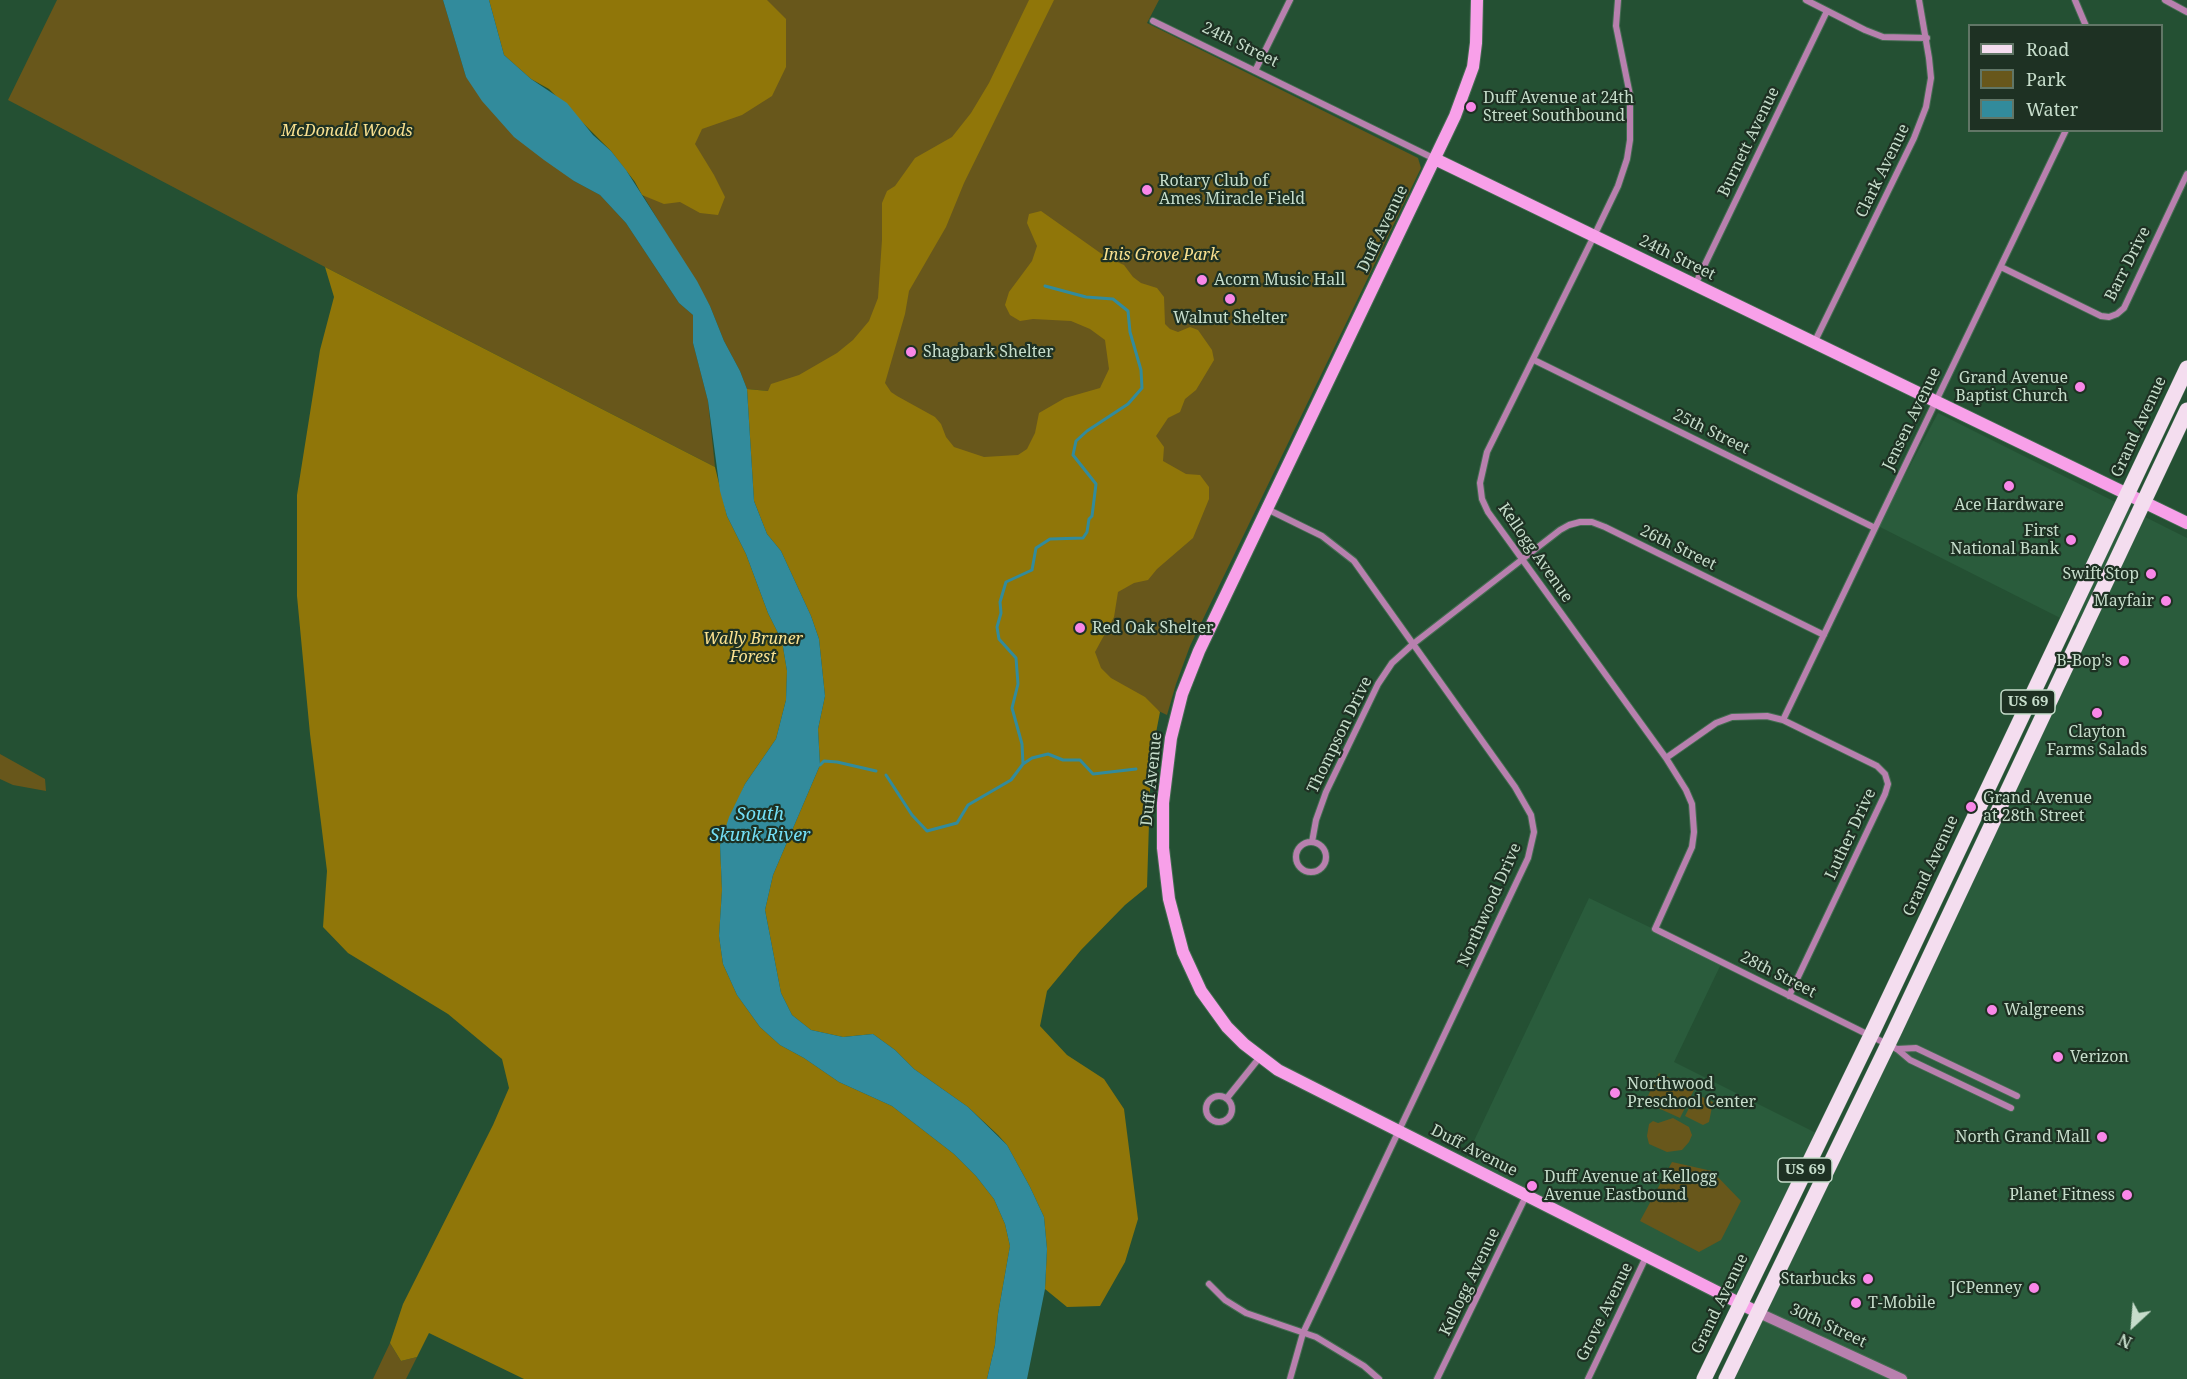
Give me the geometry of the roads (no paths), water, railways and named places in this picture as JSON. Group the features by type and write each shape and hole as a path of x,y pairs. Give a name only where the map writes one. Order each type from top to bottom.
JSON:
{"main road":[{"name":"Duff Avenue","path":"1477,0 1473,67 1455,116 1199,651 1182,694 1171,738 1162,829 1162,848 1169,899 1176,930 1191,971 1207,1000 1227,1027 1278,1070 1740,1304"},
{"name":"24th Street","path":"1436,159 2187,523"},
{"name":"Grand Avenue","path":"1704,1379 1870,1036 2187,368"},
{"name":"US 69","path":"1726,1379 1757,1312 1892,1046 2187,410"},
{"name":"30th Street","path":"1740,1304 1757,1312"}],"street":[{"path":"1255,71 1290,0"},
{"name":"Kellogg Avenue","path":"1618,0 1616,26 1630,95 1630,140 1627,159 1618,186 1487,452 1480,483 1482,499 1488,512 1666,758 1686,789 1692,804 1694,832 1688,860 1655,929"},
{"path":"1806,0 1883,37 1927,38"},
{"name":"Clark Avenue","path":"1814,343 1922,122 1931,78 1927,38 1919,0"},
{"path":"2075,0 2085,24"},
{"path":"2165,0 2187,12"},
{"name":"Burnett Avenue","path":"1695,285 1827,11"},
{"name":"24th Street","path":"1153,21 1436,159"},
{"name":"Jensen Avenue","path":"1783,720 2065,132"},
{"name":"Barr Drive","path":"2001,267 2101,316 2109,317 2117,314 2124,308 2187,174"},
{"name":"25th Street","path":"1534,360 1875,528"},
{"name":"Northwood Drive","path":"1267,509 1322,536 1354,561 1525,802 1534,832 1528,858 1303,1333 1290,1379"},
{"name":"26th Street","path":"1523,559 1560,530 1580,522 1592,522 1824,635"},
{"name":"Thompson Drive","path":"1312,842 1316,820 1326,792 1378,684 1392,663 1413,644 1523,559"},
{"name":"Luther Drive","path":"1666,758 1704,730 1732,717 1767,716 1783,720 1877,766 1885,774 1888,784 1880,804 1789,996"},
{"name":"Thompson Drive","path":"1312,842 1324,849 1326,862 1322,868 1310,873 1298,866 1296,860 1300,847 1312,842"},
{"name":"28th Street","path":"1655,929 1892,1046"},
{"path":"1892,1046 1916,1047 2017,1096"},
{"path":"1892,1046 1910,1060 2012,1108"},
{"path":"1227,1098 1260,1057"},
{"path":"1220,1095 1227,1098 1232,1104 1233,1111 1229,1118 1223,1122 1215,1122 1209,1118 1205,1111 1212,1097 1220,1095"},
{"name":"Kellogg Avenue","path":"1437,1379 1526,1196"},
{"name":"Grove Avenue","path":"1588,1379 1646,1257"},
{"path":"1209,1284 1225,1300 1246,1313 1303,1333 1338,1349 1379,1379"},
{"name":"30th Street","path":"1757,1312 1902,1379"}],"water":[{"name":"South Skunk River","path":"443,0 489,0 504,55 531,79 567,103 593,135 611,151 626,170 697,281 740,371 747,389 754,501 767,534 781,551 811,616 819,639 825,696 818,729 820,765 773,875 765,910 781,993 792,1015 811,1030 843,1037 873,1034 895,1050 914,1069 968,1107 1007,1145 1044,1217 1047,1249 1045,1289 1027,1379 987,1379 995,1345 1010,1246 1005,1224 994,1199 976,1176 954,1154 892,1106 839,1082 780,1045 760,1027 737,995 723,964 719,936 722,890 720,845 729,817 745,784 776,739 786,700 787,671 782,641 768,613 746,554 727,516 720,491 708,401 693,343 693,315 679,303 626,223 600,195 574,181 514,137 482,101 466,77"}],"waterway":[{"path":"886,775 912,815 927,831 957,823 968,805 1011,780 1023,764 1022,744 1012,708 1018,684 1016,658 999,639 997,627 1001,613 1000,602 1006,582 1032,570 1036,548 1050,539 1083,538 1092,516 1096,484 1073,455 1076,441 1128,404 1142,388 1141,370 1130,332 1128,311 1113,299 1086,297 1045,286"},
{"path":"1023,764 1032,758 1048,754 1063,760 1080,760 1093,774 1136,769"},
{"path":"818,765 824,761 837,762 876,771"}],"place":[{"name":"Duff Avenue at 24th Street Southbound","path":"1471,107"},
{"name":"Rotary Club of Ames Miracle Field","path":"1147,190"},
{"name":"Acorn Music Hall","path":"1202,280"},
{"name":"Walnut Shelter","path":"1230,299"},
{"name":"Shagbark Shelter","path":"911,352"},
{"name":"Grand Avenue Baptist Church","path":"2080,387"},
{"name":"Ace Hardware","path":"2009,486"},
{"name":"First National Bank","path":"2071,540"},
{"name":"Swift Stop","path":"2151,574"},
{"name":"Mayfair","path":"2166,601"},
{"name":"Red Oak Shelter","path":"1080,628"},
{"name":"B-Bop's","path":"2124,661"},
{"name":"Clayton Farms Salads","path":"2097,713"},
{"name":"Grand Avenue at 28th Street","path":"1971,807"},
{"name":"Walgreens","path":"1992,1010"},
{"name":"Verizon","path":"2058,1057"},
{"name":"Northwood Preschool Center","path":"1615,1093"},
{"name":"North Grand Mall","path":"2102,1137"},
{"name":"Duff Avenue at Kellogg Avenue Eastbound","path":"1532,1186"},
{"name":"Planet Fitness","path":"2127,1195"},
{"name":"Starbucks","path":"1868,1279"},
{"name":"JCPenney","path":"2034,1288"},
{"name":"T-Mobile","path":"1856,1303"}],"park label":[{"name":"McDonald Woods","path":"347,131"},
{"name":"Inis Grove Park","path":"1161,255"},
{"name":"Wally Bruner Forest","path":"753,648"}]}
